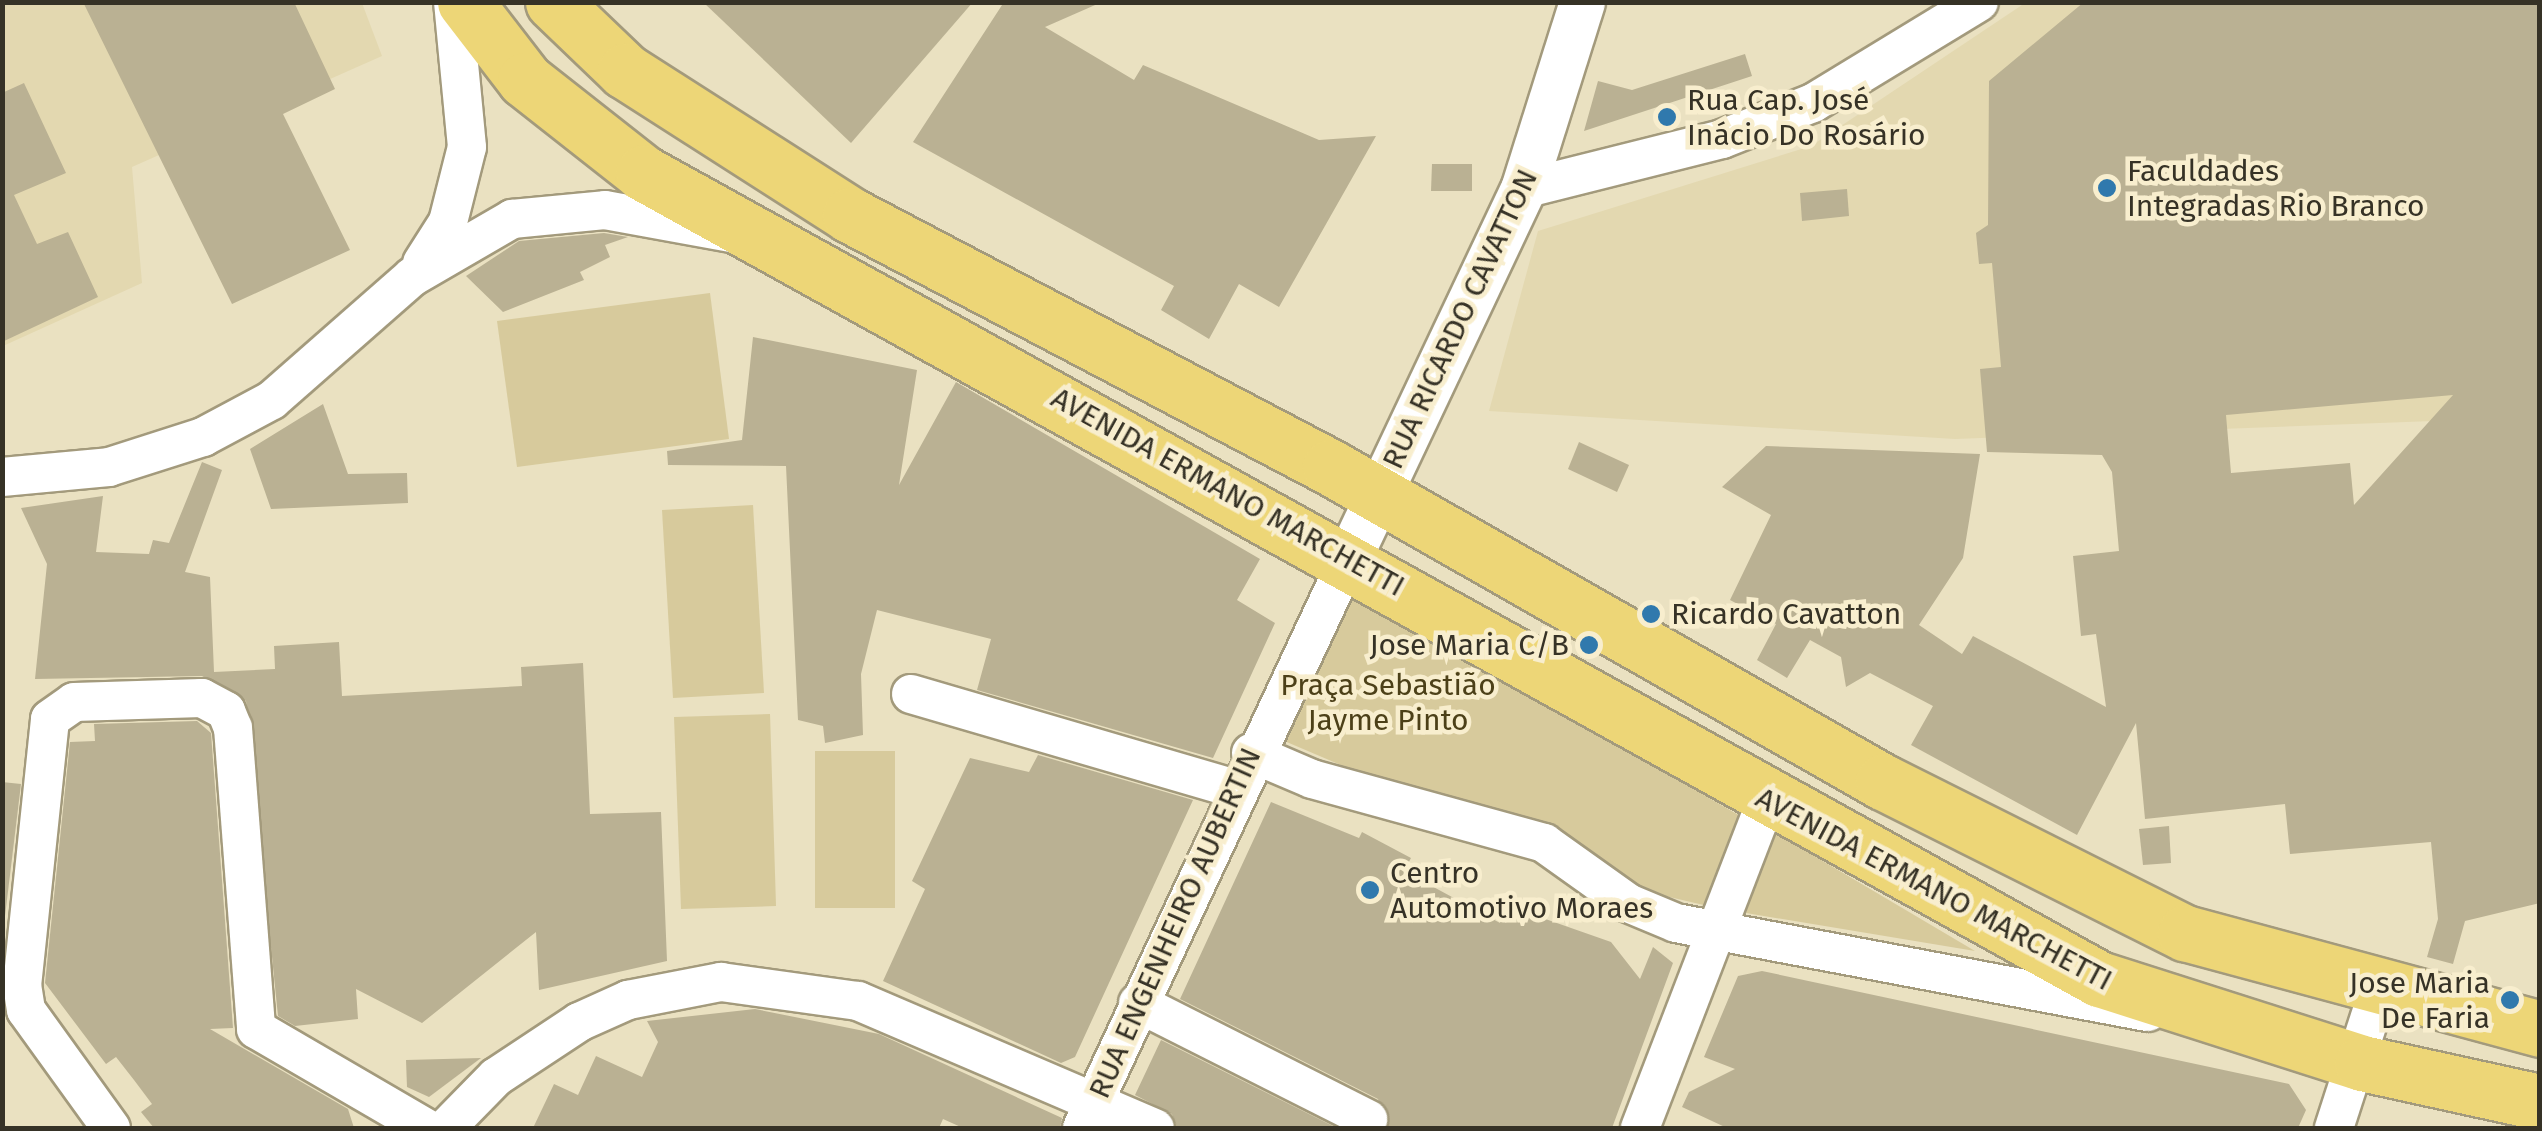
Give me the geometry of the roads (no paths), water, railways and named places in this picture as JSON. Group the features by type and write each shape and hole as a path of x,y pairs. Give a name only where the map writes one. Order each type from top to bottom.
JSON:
{"main road":[{"name":"AVENIDA ERMANO MARCHETTI","path":"465,2 524,80 582,130 771,240 1349,557 1766,802 2099,979 2362,1063 2540,1102"},
{"path":"553,2 625,71 850,214 1379,495 1883,782 2168,924 2379,990 2540,1029"}],"street":[{"path":"412,277 448,222 467,147 453,2"},
{"name":"RUA RICARDO CAVATTON","path":"1552,2 1562,79"},
{"name":"RUA RICARDO CAVATTON","path":"1349,557 1524,189 1562,79 1582,2"},
{"path":"1524,189 1722,139 1812,103 1979,2"},
{"path":"2,478 109,467 203,437 272,400 412,277 483,231 562,209 771,240"},
{"name":"RUA ENGENHEIRO AUBERTIN","path":"1088,1115 1251,753 1349,557"},
{"path":"910,694 1235,789"},
{"path":"111,1128 26,1010 22,986 50,719 74,702 202,698 226,711 233,728 256,1029 426,1128"},
{"path":"1251,753 1312,780 1544,843 1628,903 1722,934 2074,1004 2205,1016"},
{"path":"1640,1128 1722,934 1766,802"},
{"path":"446,1128 496,1077 579,1022 628,1000 721,982 858,1001 1088,1115 1155,1128"},
{"path":"2334,1128 2362,1063 2379,990"},
{"path":"1138,1003 1368,1119"}],"place":[{"name":"Rua Cap. José Inácio Do Rosário","path":"1667,117"},
{"name":"Faculdades Integradas Rio Branco","path":"2107,188"},
{"name":"Ricardo Cavatton","path":"1651,614"},
{"name":"Jose Maria C/B","path":"1589,645"},
{"name":"Centro Automotivo Moraes","path":"1370,890"},
{"name":"Jose Maria De Faria","path":"2510,1000"}],"park label":[{"name":"Praça Sebastião Jayme Pinto","path":"1388,702"}]}
